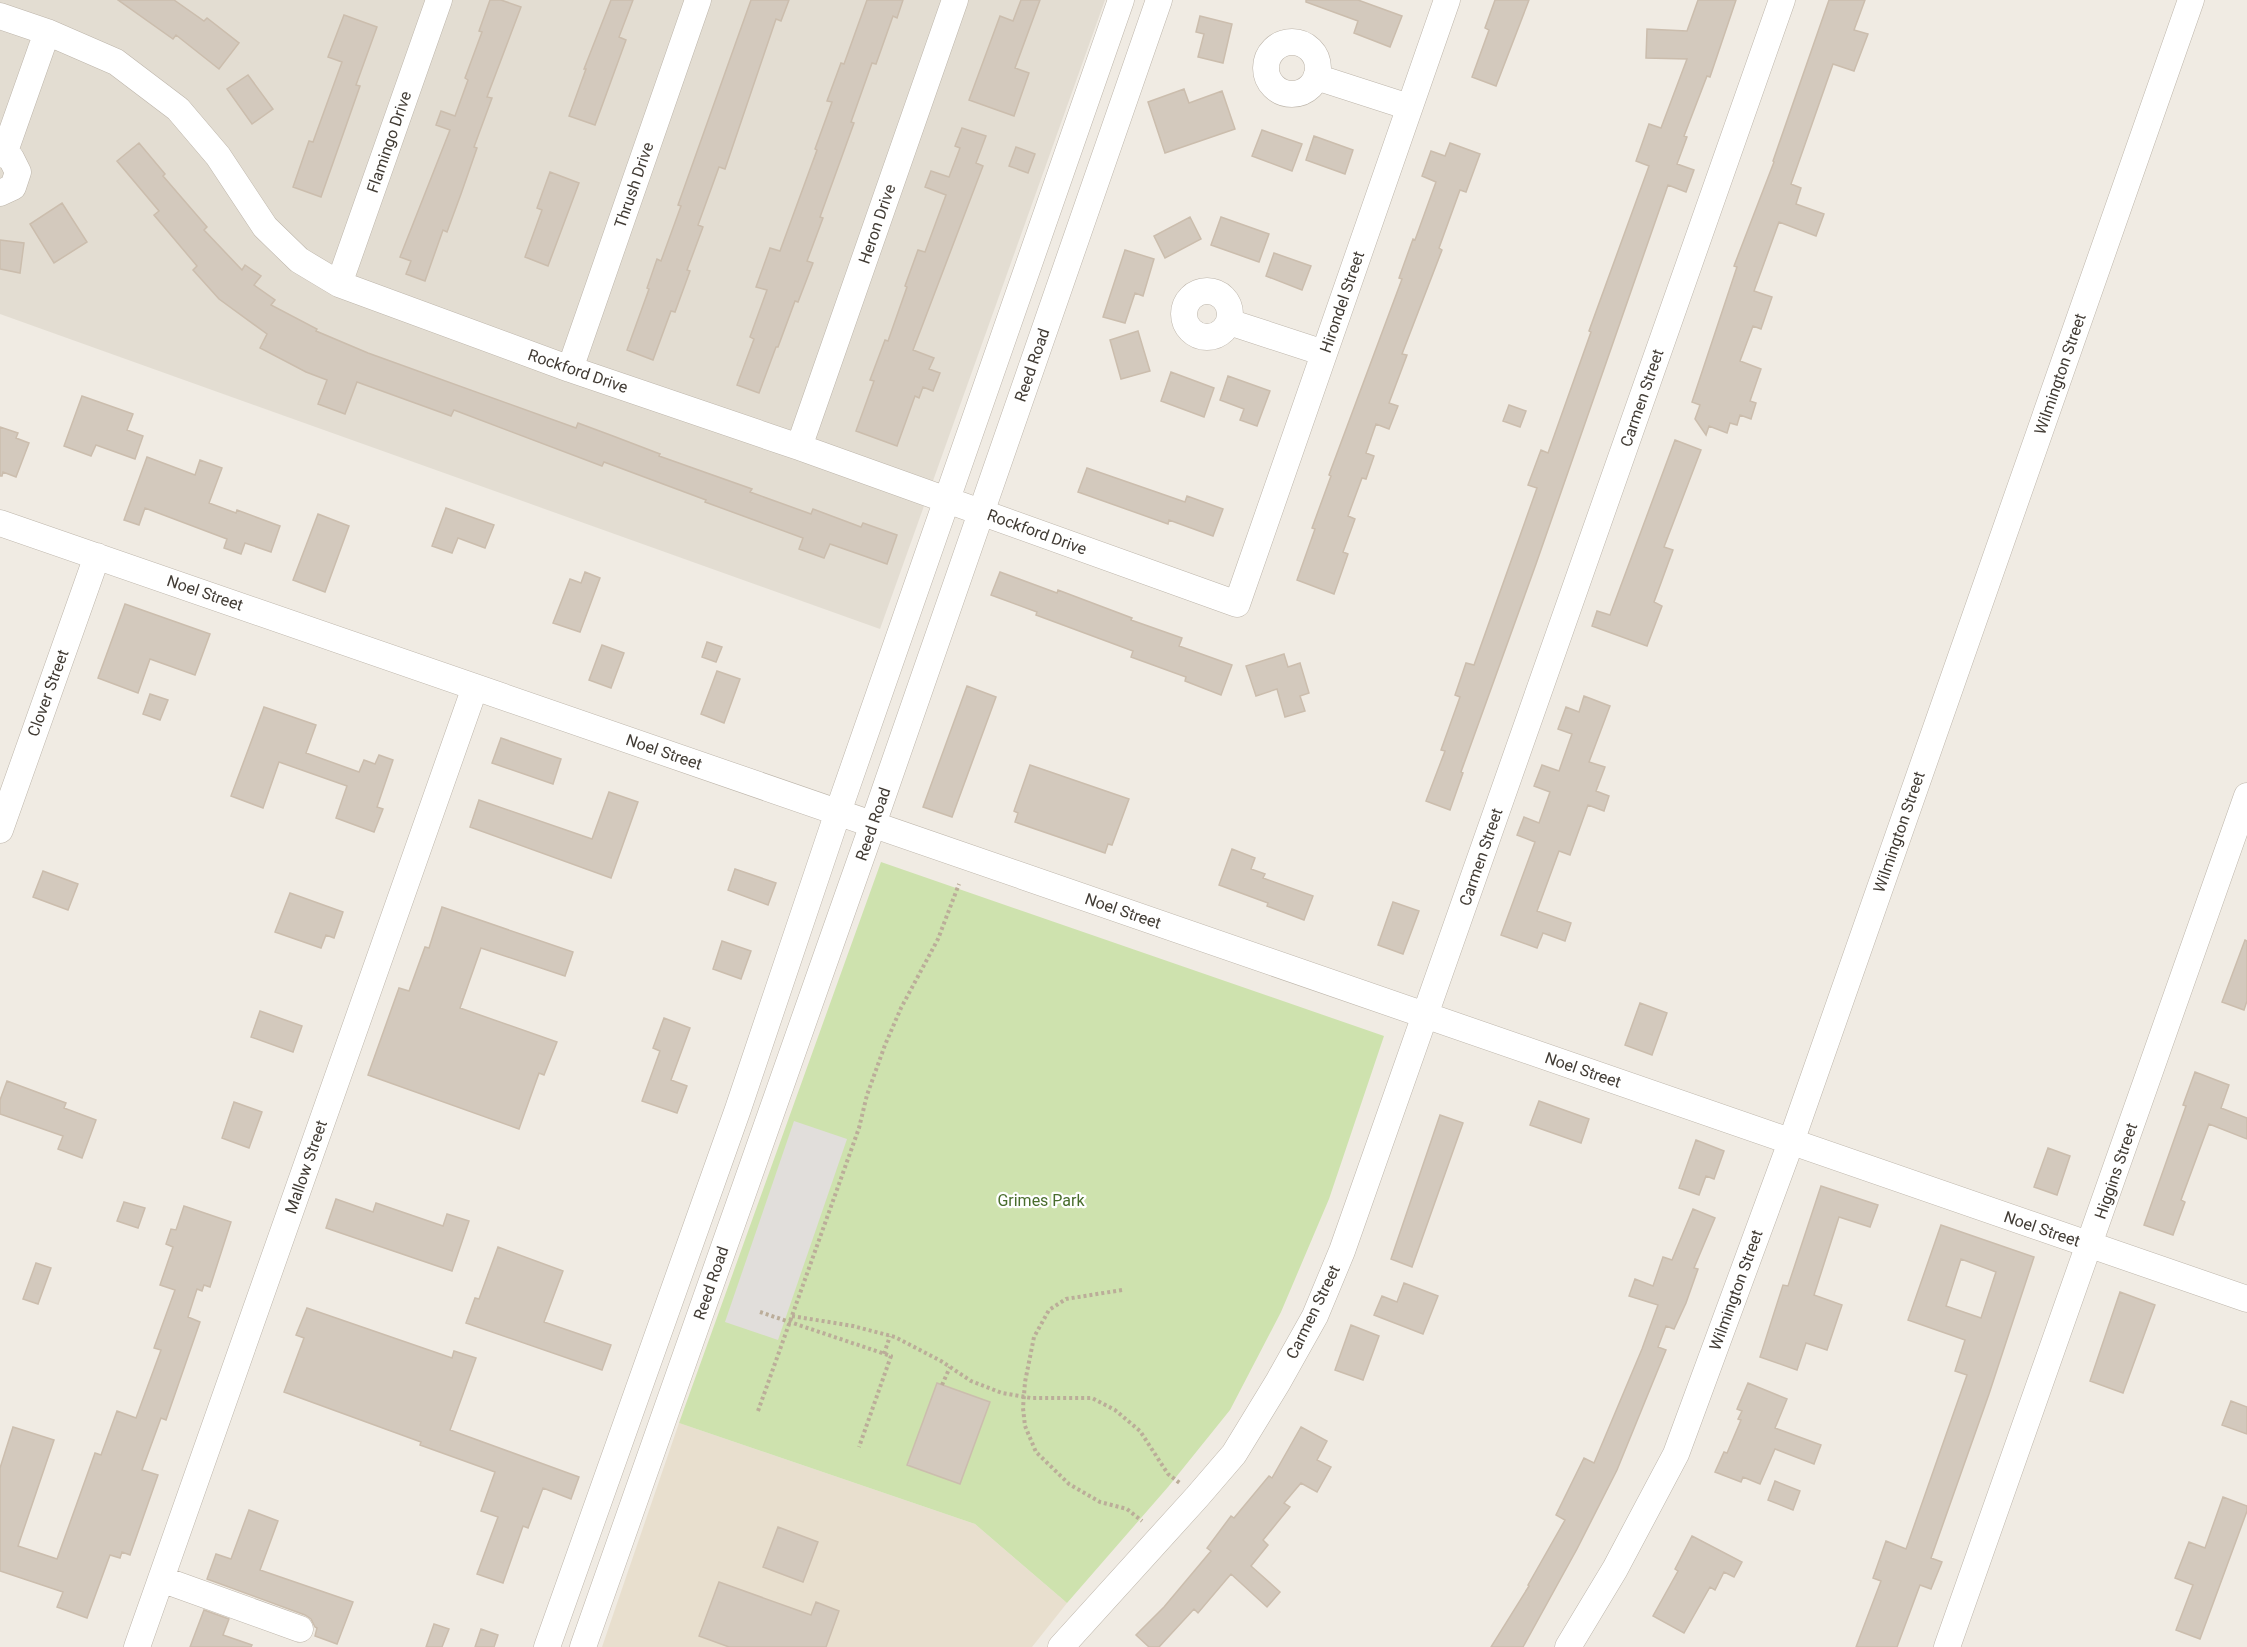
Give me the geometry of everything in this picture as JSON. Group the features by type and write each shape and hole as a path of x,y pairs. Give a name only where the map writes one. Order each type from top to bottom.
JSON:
{"street":[{"name":"Flamingo Drive","path":"339,284 439,0"},
{"name":"Thrush Drive","path":"570,369 698,0"},
{"name":"Heron Drive","path":"799,447 955,0"},
{"name":"Reed Road","path":"547,1647 738,1108 838,812 1121,0"},
{"name":"Reed Road","path":"583,1647 873,824 1159,0"},
{"name":"Hirondel Street","path":"1237,604 1447,0"},
{"name":"Carmen Street","path":"1060,1647 1234,1454 1315,1316 1342,1251 1782,0"},
{"name":"Wilmington Street","path":"1568,1647 1615,1569 1676,1454 1791,1142 2191,0"},
{"name":"Rockford Drive","path":"0,16 48,32 116,62 178,109 218,156 265,227 299,260 339,284 570,369 981,511 1237,604"},
{"path":"0,193 13,187 18,172 11,158 2,153 48,32"},
{"path":"1316,77 1409,107"},
{"path":"1085,104 1119,116"},
{"path":"1229,322 1324,353"},
{"name":"Noel Street","path":"0,523 2247,1299"},
{"name":"Clover Street","path":"0,830 97,556"},
{"name":"Mallow Street","path":"137,1647 475,687"},
{"name":"Higgins Street","path":"1947,1647 2247,796"},
{"path":"738,1108 768,1121"},
{"path":"616,1453 648,1464"},
{"path":"161,1579 300,1629"}],"path":[{"path":"758,1411 859,1128 867,1095 885,1045 901,1008 938,939 959,884"},
{"path":"1122,1290 1066,1299 1049,1310 1034,1337 1024,1397 1025,1426 1036,1452 1069,1484 1100,1502 1126,1509 1142,1521"},
{"path":"760,1312 891,1356 859,1447"},
{"path":"792,1316 853,1326 890,1336 950,1367 971,1381 1002,1393 1024,1397 1092,1398 1115,1410 1140,1431 1168,1474 1197,1497"},
{"path":"884,1354 890,1336"},
{"path":"942,1385 950,1367"}],"shaded area":[{"path":"0,0 1105,0 880,629 0,314"},
{"path":"794,1121 847,1139 778,1340 725,1322"},
{"path":"679,1423 975,1524 1067,1603 1032,1647 602,1647"}],"green space":[{"name":"Grimes Park","path":"881,862 1384,1036 1329,1199 1281,1312 1230,1410 1168,1487 1067,1603 975,1524 679,1423"}],"building":[{"path":"118,0 174,0 204,21 207,18 239,43 219,69 176,35 173,39"},
{"path":"490,0 501,0 521,7 487,97 492,98 474,147 477,148 461,194 447,232 443,230 425,281 406,274 411,261 400,257 450,130 436,125 441,111 455,116 468,80 465,78 482,32 479,31"},
{"path":"611,0 633,0 619,37 626,40 595,125 569,116 586,69 584,69"},
{"path":"751,0 789,0 781,21 776,19 725,169 719,167 698,225 703,227 687,270 690,271 675,312 671,311 653,360 627,350 657,259 661,261 681,206 678,205"},
{"path":"867,0 903,0 897,18 893,16 876,64 872,63 807,261 813,263 798,302 795,301 759,393 737,385 754,339 750,337 767,290 756,287 770,248 780,251 817,150 815,149 832,102 827,101 841,63 844,64"},
{"path":"1021,0 1040,0 1015,68 1029,73 1014,116 969,100 1000,16 1013,21"},
{"path":"1306,0 1358,0 1402,16 1390,47 1354,33 1358,21 1306,2"},
{"path":"1495,0 1529,0 1496,86 1472,77 1489,30 1485,28"},
{"path":"1698,0 1736,0 1710,77 1707,76 1684,136 1687,137 1677,164 1694,170 1686,192 1668,185 1461,772 1463,773 1450,810 1426,801 1445,751 1441,750 1460,697 1455,695 1466,663 1474,665 1537,488 1528,485 1541,450 1548,453 1591,332 1589,331 1649,166 1636,161 1649,124 1661,128 1687,59 1646,58 1647,29 1687,31"},
{"path":"1829,0 1865,0 1854,30 1868,34 1854,71 1833,64 1791,184 1801,188 1796,204 1824,214 1816,236 1779,222 1754,291 1772,297 1761,329 1753,326 1740,361 1761,369 1750,401 1756,403 1751,419 1740,415 1737,425 1730,423 1727,433 1709,426 1706,435 1695,419 1700,405 1692,402 1737,267 1734,266 1774,162"},
{"path":"344,15 377,27 356,85 360,86 321,197 293,187 309,141 313,142 342,62 328,57"},
{"path":"1200,16 1232,24 1223,63 1198,57 1204,34 1196,32"},
{"path":"248,75 273,109 252,124 227,89"},
{"path":"1184,89 1189,103 1222,91 1235,129 1165,153 1148,102"},
{"path":"962,128 986,136 976,163 983,166 913,350 934,358 929,369 940,373 933,391 923,387 919,398 915,396 897,446 856,431 874,381 870,380 885,340 888,341 918,250 925,252 946,195 925,187 931,171 949,177 960,148 955,146"},
{"path":"1262,130 1302,144 1292,171 1252,156"},
{"path":"1314,136 1353,150 1345,174 1306,160"},
{"path":"139,143 165,174 163,176 207,227 204,230 242,270 245,265 261,276 254,285 275,300 271,305 317,329 316,331 368,353 576,428 578,423 660,454 659,456 752,489 750,492 811,514 813,509 861,527 863,523 897,535 887,564 830,544 824,558 799,549 803,538 705,502 706,500 604,462 602,466 454,410 451,416 357,382 345,414 318,404 327,380 306,372 260,348 267,334 219,299 193,270 197,266 154,215 159,211 117,161"},
{"path":"1450,143 1480,154 1466,192 1460,190 1439,248 1442,250 1402,354 1407,355 1389,403 1398,406 1389,429 1376,424 1366,453 1374,456 1366,479 1362,478 1348,516 1355,519 1343,552 1348,554 1334,594 1297,580 1315,529 1312,528 1331,476 1329,475 1402,279 1399,278 1413,239 1415,240 1436,182 1422,176 1431,151 1445,156"},
{"path":"1016,147 1035,154 1028,173 1009,166"},
{"path":"550,172 579,183 548,266 525,257 542,210 537,208"},
{"path":"62,203 87,242 54,263 30,224"},
{"path":"1190,217 1201,239 1165,258 1154,236"},
{"path":"1221,217 1269,234 1259,262 1211,245"},
{"path":"0,240 24,243 20,273 0,269"},
{"path":"1125,250 1154,259 1143,296 1135,293 1125,323 1103,317"},
{"path":"1274,253 1311,266 1302,290 1266,276"},
{"path":"1138,331 1150,371 1121,379 1110,340"},
{"path":"1171,372 1214,388 1204,417 1161,401"},
{"path":"1228,376 1270,391 1257,426 1240,420 1244,409 1220,400"},
{"path":"82,396 133,414 127,430 143,436 135,459 96,445 91,456 64,446"},
{"path":"1509,405 1526,411 1520,427 1503,421"},
{"path":"0,427 18,433 16,438 29,443 16,477 3,472 0,476"},
{"path":"1675,440 1701,450 1664,547 1673,550 1654,602 1662,606 1647,646 1592,626 1597,611 1610,615"},
{"path":"147,457 195,475 200,460 222,468 209,503 236,513 237,510 280,526 271,552 245,543 241,554 224,548 227,539 145,508 139,525 124,520"},
{"path":"1087,468 1185,502 1187,496 1223,509 1213,536 1169,520 1168,524 1078,492"},
{"path":"446,508 494,525 485,548 458,538 452,553 432,546"},
{"path":"318,514 349,526 325,592 293,580"},
{"path":"585,572 600,578 580,632 553,623 570,579 581,583"},
{"path":"1000,572 1057,593 1058,590 1182,638 1179,646 1232,665 1221,695 1185,681 1186,677 1131,657 1133,651 1036,615 1037,612 991,595"},
{"path":"125,604 210,634 195,675 150,659 138,693 98,678"},
{"path":"707,642 722,647 716,662 702,657"},
{"path":"602,645 624,653 611,688 589,680"},
{"path":"1284,654 1288,667 1300,663 1309,693 1300,696 1305,711 1285,717 1277,689 1256,696 1246,666"},
{"path":"717,671 740,679 724,723 701,714"},
{"path":"967,686 996,697 952,817 923,807"},
{"path":"150,694 168,700 160,720 143,714"},
{"path":"1584,696 1610,706 1589,762 1605,767 1596,791 1609,796 1604,811 1588,805 1570,855 1559,851 1537,911 1571,923 1565,941 1543,933 1537,948 1501,935 1535,842 1517,835 1524,817 1539,823 1550,792 1534,786 1542,765 1559,771 1572,734 1558,729 1566,707 1579,712"},
{"path":"264,707 316,725 306,753 359,772 364,760 375,764 379,755 393,760 377,807 383,809 374,832 336,818 347,786 279,762 263,808 231,796"},
{"path":"501,738 561,759 553,784 492,763"},
{"path":"1030,765 1129,799 1112,845 1108,844 1105,853 1015,822 1018,813 1014,811"},
{"path":"609,792 638,802 611,878 470,827 479,800 592,839"},
{"path":"1232,849 1255,858 1251,869 1265,874 1263,878 1313,896 1304,920 1267,906 1268,903 1219,885"},
{"path":"735,869 776,883 768,905 728,890"},
{"path":"43,871 78,884 68,910 33,897"},
{"path":"290,893 343,912 334,938 326,935 321,948 275,932"},
{"path":"1393,902 1419,911 1403,954 1378,945"},
{"path":"442,907 573,952 565,976 481,948 460,1008 557,1042 544,1075 539,1073 519,1129 368,1075 399,988 409,991 425,947 429,948"},
{"path":"2245,940 2247,941 2247,1001 2244,1010 2222,1002"},
{"path":"722,941 751,951 741,979 713,969"},
{"path":"1640,1003 1667,1013 1652,1055 1625,1045"},
{"path":"260,1011 302,1026 293,1052 251,1037"},
{"path":"664,1018 690,1028 671,1080 687,1086 677,1113 642,1101 660,1051 653,1048"},
{"path":"2195,1072 2229,1085 2221,1108 2247,1118 2247,1139 2209,1124 2181,1200 2185,1202 2173,1235 2144,1225 2186,1106 2183,1105"},
{"path":"7,1081 66,1103 64,1108 96,1120 82,1158 58,1149 63,1136 0,1114 0,1100"},
{"path":"1539,1101 1589,1119 1581,1143 1530,1125"},
{"path":"234,1102 262,1112 249,1148 222,1138"},
{"path":"1440,1115 1463,1123 1412,1267 1391,1259"},
{"path":"1696,1140 1724,1151 1714,1179 1706,1176 1699,1195 1679,1188"},
{"path":"2048,1148 2070,1156 2057,1195 2034,1187"},
{"path":"1821,1186 1878,1205 1870,1227 1839,1217 1814,1295 1842,1305 1827,1350 1806,1343 1797,1370 1760,1357 1783,1285 1788,1286"},
{"path":"336,1199 373,1212 376,1203 443,1226 447,1214 469,1221 452,1271 326,1228"},
{"path":"124,1202 145,1208 138,1228 117,1221"},
{"path":"184,1206 231,1222 210,1287 204,1285 202,1291 197,1289 188,1317 200,1322 166,1420 161,1418 142,1470 158,1475 130,1555 122,1552 120,1558 110,1555 87,1618 57,1607 63,1592 0,1571 0,1468 13,1427 54,1440 18,1546 57,1559 95,1453 101,1455 117,1411 136,1418 161,1350 154,1348 175,1290 160,1285 173,1247 166,1244 171,1229 176,1230"},
{"path":"1693,1209 1715,1218 1694,1268 1698,1269 1686,1303 1674,1329 1666,1326 1658,1347 1666,1350 1617,1470 1523,1647 1491,1647 1529,1586 1565,1520 1556,1515 1584,1458 1594,1463 1642,1349 1658,1305 1629,1296 1635,1279 1653,1286 1663,1257 1672,1260"},
{"path":"1941,1225 2034,1257 1931,1558 1942,1562 1931,1589 1920,1585 1897,1647 1856,1647 1881,1581 1873,1578 1886,1541 1906,1549 1967,1375 1955,1371 1965,1340 1908,1320","holes":["1961,1259 1996,1272 1981,1318 1946,1306"]},
{"path":"498,1247 563,1271 544,1322 611,1345 602,1370 466,1323 475,1298 479,1299"},
{"path":"36,1263 51,1268 38,1304 23,1299"},
{"path":"1404,1283 1438,1296 1423,1334 1374,1315 1382,1296 1397,1302"},
{"path":"2120,1292 2155,1305 2123,1393 2090,1381"},
{"path":"307,1308 452,1358 454,1351 476,1358 450,1430 579,1477 571,1499 543,1488 528,1528 523,1526 503,1583 477,1574 498,1517 481,1511 495,1472 420,1445 421,1442 284,1392 304,1338 296,1335"},
{"path":"1351,1325 1379,1336 1363,1380 1335,1370"},
{"path":"937,1383 990,1402 960,1484 907,1465"},
{"path":"1748,1383 1787,1399 1775,1428 1821,1445 1814,1464 1775,1449 1760,1484 1743,1477 1741,1482 1715,1472 1724,1452 1727,1453 1741,1420 1738,1419 1742,1411 1737,1409"},
{"path":"2231,1401 2247,1407 2247,1434 2222,1425"},
{"path":"1301,1427 1327,1441 1317,1460 1331,1467 1317,1492 1301,1483 1284,1503 1290,1507 1263,1540 1268,1545 1251,1566 1280,1592 1267,1607 1231,1574 1198,1613 1194,1609 1159,1647 1149,1647 1136,1635 1164,1607 1211,1551 1207,1548 1231,1516 1234,1518 1269,1476 1272,1478"},
{"path":"1775,1481 1800,1491 1793,1510 1768,1500"},
{"path":"2223,1497 2247,1506 2247,1511 2200,1639 2176,1630 2193,1585 2175,1578 2189,1542 2205,1548"},
{"path":"249,1510 278,1521 260,1570 353,1602 337,1644 315,1636 317,1628 305,1615 207,1579 216,1554 231,1559"},
{"path":"778,1527 818,1542 803,1582 763,1567"},
{"path":"1692,1536 1742,1562 1734,1577 1724,1572 1715,1590 1710,1587 1684,1633 1653,1616 1678,1571 1675,1569"},
{"path":"719,1582 811,1615 816,1602 839,1611 826,1647 729,1647 699,1636"},
{"path":"204,1610 229,1619 223,1635 252,1645 251,1647 190,1647"},
{"path":"434,1624 449,1629 442,1647 426,1647"},
{"path":"481,1629 498,1635 494,1647 475,1647"}]}
